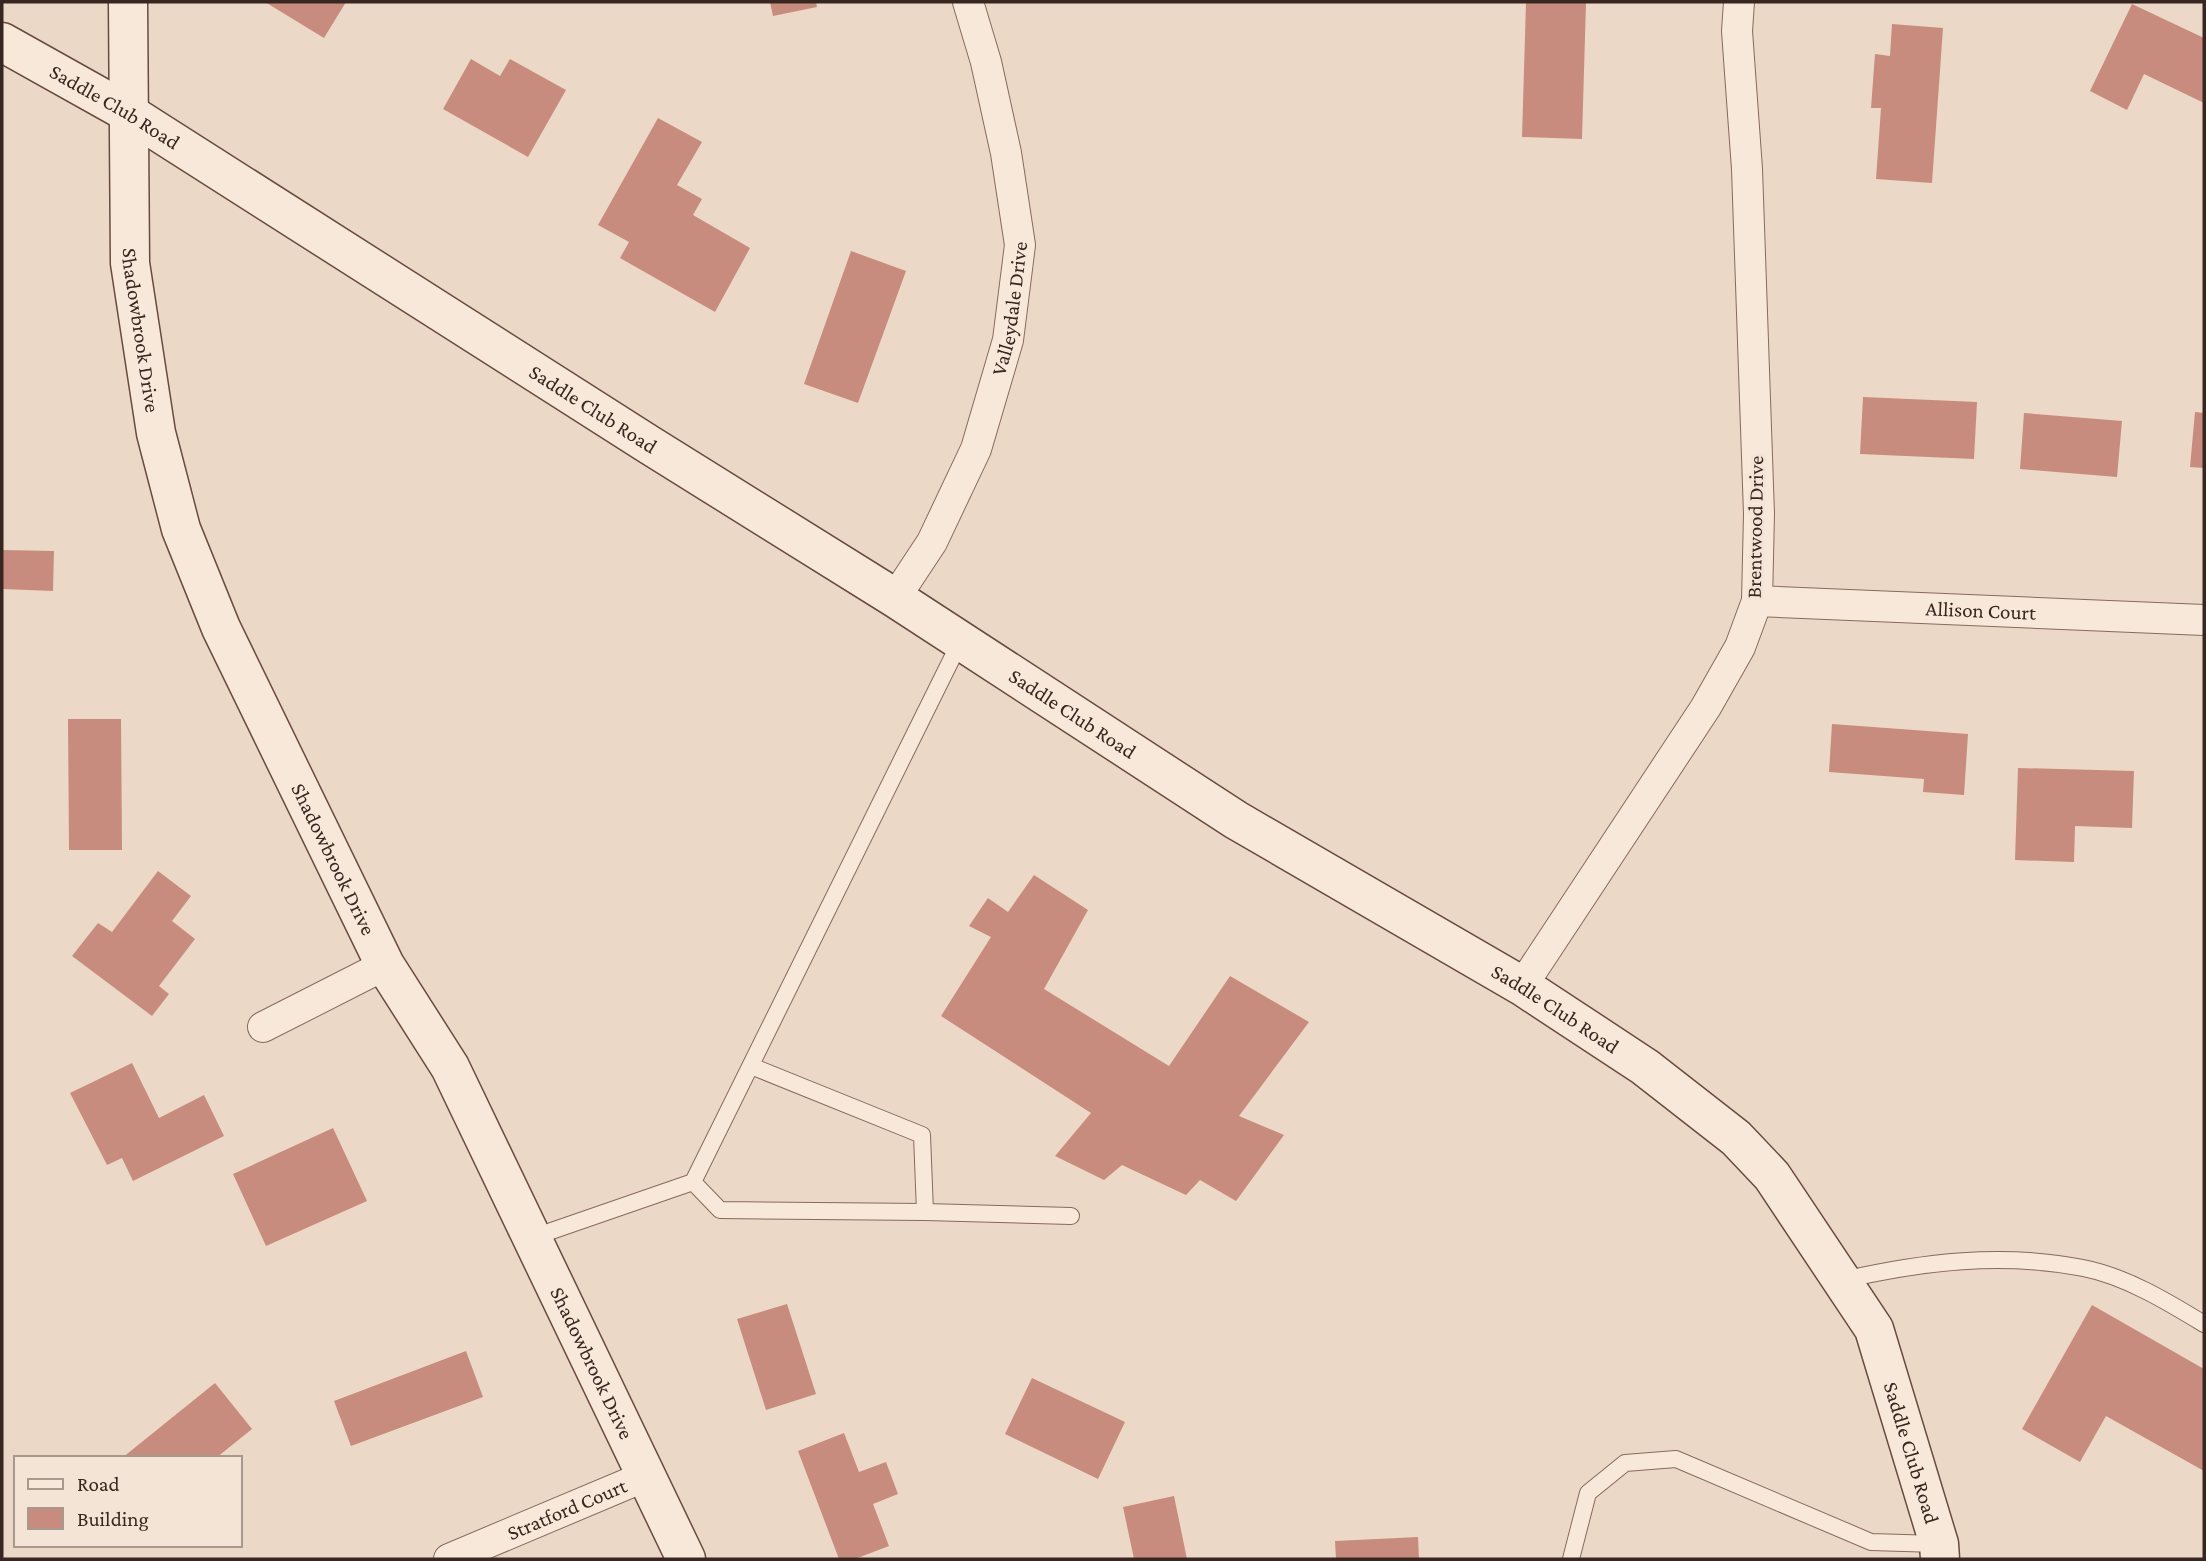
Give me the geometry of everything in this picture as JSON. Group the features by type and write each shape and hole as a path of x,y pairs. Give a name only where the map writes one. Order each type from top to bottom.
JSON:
{"street":[{"name":"Shadowbrook Drive","path":"128,2 130,263 156,433 181,529 221,628 384,965 450,1067 534,1237 686,1559"},
{"name":"Valleydale Drive","path":"895,597 932,542 976,449 1010,326 1020,246 1006,153 986,62 968,2"},
{"name":"Brentwood Drive","path":"1522,986 1706,707 1740,647 1757,601 1759,514 1747,169 1737,31 1739,2"},
{"name":"Saddle Club Road","path":"2,42 127,112 648,444 895,597 1236,820 1522,986 1645,1067 1736,1138 1772,1176 1874,1329 1939,1552"},
{"name":"Allison Court","path":"1757,601 2204,620"},
{"path":"263,1027 384,965"},
{"name":"Stratford Court","path":"449,1559 646,1476"}],"lane":[{"path":"534,1237 693,1182 961,640"},
{"path":"751,1066 922,1135 925,1212"},
{"path":"693,1182 720,1210 1071,1216"},
{"path":"1843,1280 1908,1265 1995,1258 2084,1268 2126,1283 2204,1324"},
{"path":"1571,1559 1588,1493 1626,1463 1676,1459 1871,1542 1939,1552"}],"building":[{"path":"265,2 346,2 324,38"},
{"path":"770,2 816,2 817,7 773,16"},
{"path":"1526,2 1586,2 1582,139 1522,137"},
{"path":"2132,4 2204,38 2204,103 2144,74 2127,110 2090,91"},
{"path":"1892,24 1943,28 1932,183 1876,179 1881,108 1871,108 1875,54 1890,56"},
{"path":"471,59 500,76 510,59 566,90 528,157 443,109"},
{"path":"658,118 702,142 677,185 702,199 693,215 750,248 715,312 620,258 629,242 598,225"},
{"path":"851,251 906,271 858,403 804,384"},
{"path":"1863,397 1977,402 1974,459 1860,454"},
{"path":"2195,412 2204,413 2204,468 2190,467"},
{"path":"2024,413 2122,421 2117,477 2020,469"},
{"path":"2,550 54,551 53,591 2,589"},
{"path":"68,719 121,719 122,850 69,850"},
{"path":"1832,724 1968,734 1964,795 1923,792 1924,779 1829,772"},
{"path":"2018,768 2134,771 2132,828 2075,826 2074,862 2015,860"},
{"path":"158,871 191,896 172,921 195,939 159,986 169,994 152,1016 72,956 98,923 112,932"},
{"path":"1034,875 1088,910 1044,989 1169,1066 1230,976 1309,1022 1239,1116 1284,1135 1236,1201 1200,1180 1186,1195 1122,1165 1104,1180 1055,1156 1091,1113 941,1016 991,937 969,926 988,898 1008,912"},
{"path":"132,1063 159,1118 204,1095 224,1136 133,1181 122,1158 107,1165 70,1093"},
{"path":"333,1128 367,1201 266,1246 233,1174"},
{"path":"787,1304 816,1394 766,1410 737,1319"},
{"path":"2092,1305 2204,1369 2204,1471 2106,1416 2080,1462 2022,1429"},
{"path":"466,1351 483,1397 351,1446 334,1401"},
{"path":"1032,1378 1125,1422 1098,1479 1005,1434"},
{"path":"215,1383 252,1429 218,1456 124,1456"},
{"path":"844,1433 859,1472 886,1462 898,1494 873,1504 889,1546 855,1559 839,1559 798,1451"},
{"path":"1174,1496 1187,1559 1134,1559 1123,1507"},
{"path":"1418,1537 1419,1559 1336,1559 1335,1541"}]}
